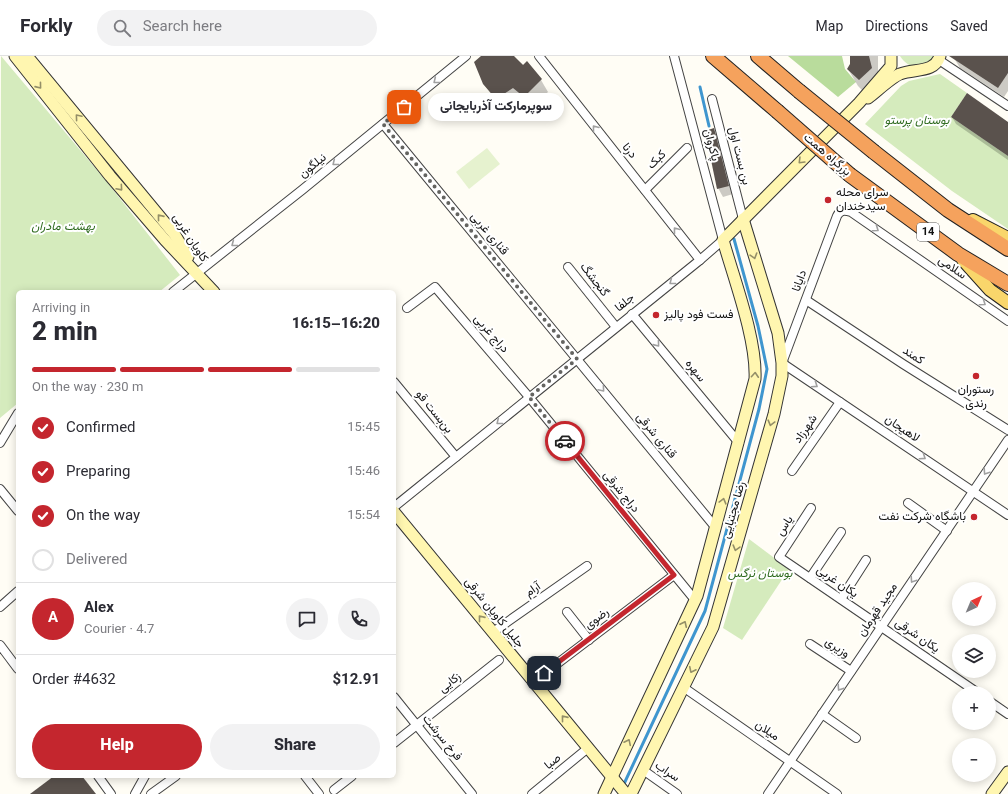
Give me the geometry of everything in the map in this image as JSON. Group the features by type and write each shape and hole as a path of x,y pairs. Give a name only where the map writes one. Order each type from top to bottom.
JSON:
{"highway":[{"name":"بزرگراه همت","path":"713,56 850,175 958,254 1008,284"},
{"name":"14","path":"758,56 874,152 948,210 1008,249"}],"main road":[{"name":"کاویان غربی","path":"15,56 110,176 197,273"},
{"name":"کاویان غربی","path":"27,56 175,235 197,273"},
{"path":"859,103 892,66 891,56"},
{"path":"859,103 881,89 899,74 928,69 940,58"},
{"name":"جلفا","path":"723,240 859,103"},
{"path":"948,210 1008,238"},
{"name":"رضا مجتبایی","path":"631,794 710,633 721,602 774,414 782,376 782,363 778,333 743,219"},
{"name":"رضا مجتبایی","path":"604,794 695,600 716,528 755,379 756,367 748,330 723,240"},
{"path":"958,254 990,290 1008,303"},
{"path":"197,273 212,290"},
{"name":"جلیل کاویان شرقی","path":"396,514 626,794"},
{"path":"992,794 1008,772"}],"street":[{"name":"نیلگون","path":"176,290 466,56"},
{"name":"درنا","path":"539,56 700,260"},
{"name":"پاکروان","path":"674,56 723,240"},
{"path":"940,58 1008,106"},
{"name":"بن بست اول","path":"712,99 743,219"},
{"name":"قناری غربی","path":"383,124 577,359"},
{"name":"کبک","path":"645,190 687,148"},
{"name":"دایانا","path":"782,363 837,216 843,210"},
{"name":"سلامی","path":"843,210 851,212 1008,321"},
{"name":"جلفا","path":"396,505 723,240"},
{"name":"گنجشگ","path":"568,267 616,327"},
{"name":"دراج غربی","path":"407,308 435,287 529,397"},
{"name":"کمند","path":"806,300 903,364 1008,430"},
{"name":"سهره","path":"632,314 739,443"},
{"name":"قناری شرقی","path":"577,359 716,528"},
{"name":"لاهیجان","path":"782,363 1008,515"},
{"name":"بن‌بست قو","path":"396,384 456,457"},
{"name":"دراج شرقی","path":"529,397 695,600"},
{"name":"شهرزاد","path":"792,471 840,402"},
{"path":"0,443 16,418"},
{"name":"مجید قهرمان","path":"768,794 1008,440"},
{"path":"0,489 16,509"},
{"path":"908,503 947,531"},
{"name":"یاس","path":"779,557 811,508"},
{"path":"810,578 841,532"},
{"name":"یکان غربی","path":"779,557 881,627"},
{"path":"841,599 866,560"},
{"name":"آرام","path":"493,632 587,566"},
{"name":"رضوی","path":"533,682 674,575"},
{"path":"0,607 16,593"},
{"path":"567,612 589,640"},
{"name":"یکان شرقی","path":"881,627 968,686"},
{"name":"وزیری","path":"810,644 851,671"},
{"path":"0,645 16,666"},
{"name":"زکایی","path":"396,741 499,660"},
{"name":"میلان","path":"683,687 837,794"},
{"name":"فرخ سرشت","path":"396,700 472,794"},
{"path":"996,706 1008,714"},
{"path":"822,714 856,738"},
{"name":"صبا","path":"532,794 588,748"},
{"name":"سراب","path":"643,770 678,794"},
{"path":"100,778 112,794"},
{"path":"135,794 144,778"},
{"path":"151,794 173,778"},
{"path":"307,778 319,794"},
{"path":"334,790 349,778"}],"green space":[{"name":"بهشت مادران","path":"1,56 107,182 180,275 161,290 16,290 16,405 0,418"},
{"path":"788,56 842,56 845,69 856,82 838,97"},
{"path":"900,56 935,56 926,64 917,67 908,65"},
{"name":"بوستان پرستو","path":"940,74 967,93 951,117 1008,156 1008,229 952,191 865,124 901,86 909,81"},
{"path":"487,148 500,164 469,189 456,172"},
{"name":"بوستان نرگس","path":"749,539 789,569 742,640 723,628"}],"building":[{"path":"481,56 514,56 523,65 527,61 542,79 524,97 513,88 496,99 483,84 474,62"},
{"path":"850,56 869,56 872,68 859,80 847,69 850,64"},
{"path":"949,56 1008,56 1008,73 998,88"},
{"path":"967,93 1008,122 1008,156 951,117"},
{"path":"714,128 729,186 717,189 705,131"},
{"path":"51,778 84,778 96,794 30,794"}],"waterway":[{"path":"700,87 709,126"},
{"path":"623,786 705,611 759,409 767,369 758,326 734,239"}],"way so far":[{"path":"404,107 383,124 577,359 529,397 565,441"}],"place":[{"name":"سوپرمارکت آذربایجانی","path":"404,107"},
{"name":"سرای محله سیدخندان","path":"828,200"},
{"name":"فست فود پالیز","path":"656,315"},
{"name":"رستوران رندی","path":"976,376"},
{"name":"باشگاه شرکت نفت","path":"974,517"}],"route":[{"path":"544,673 674,575 565,441"}]}
